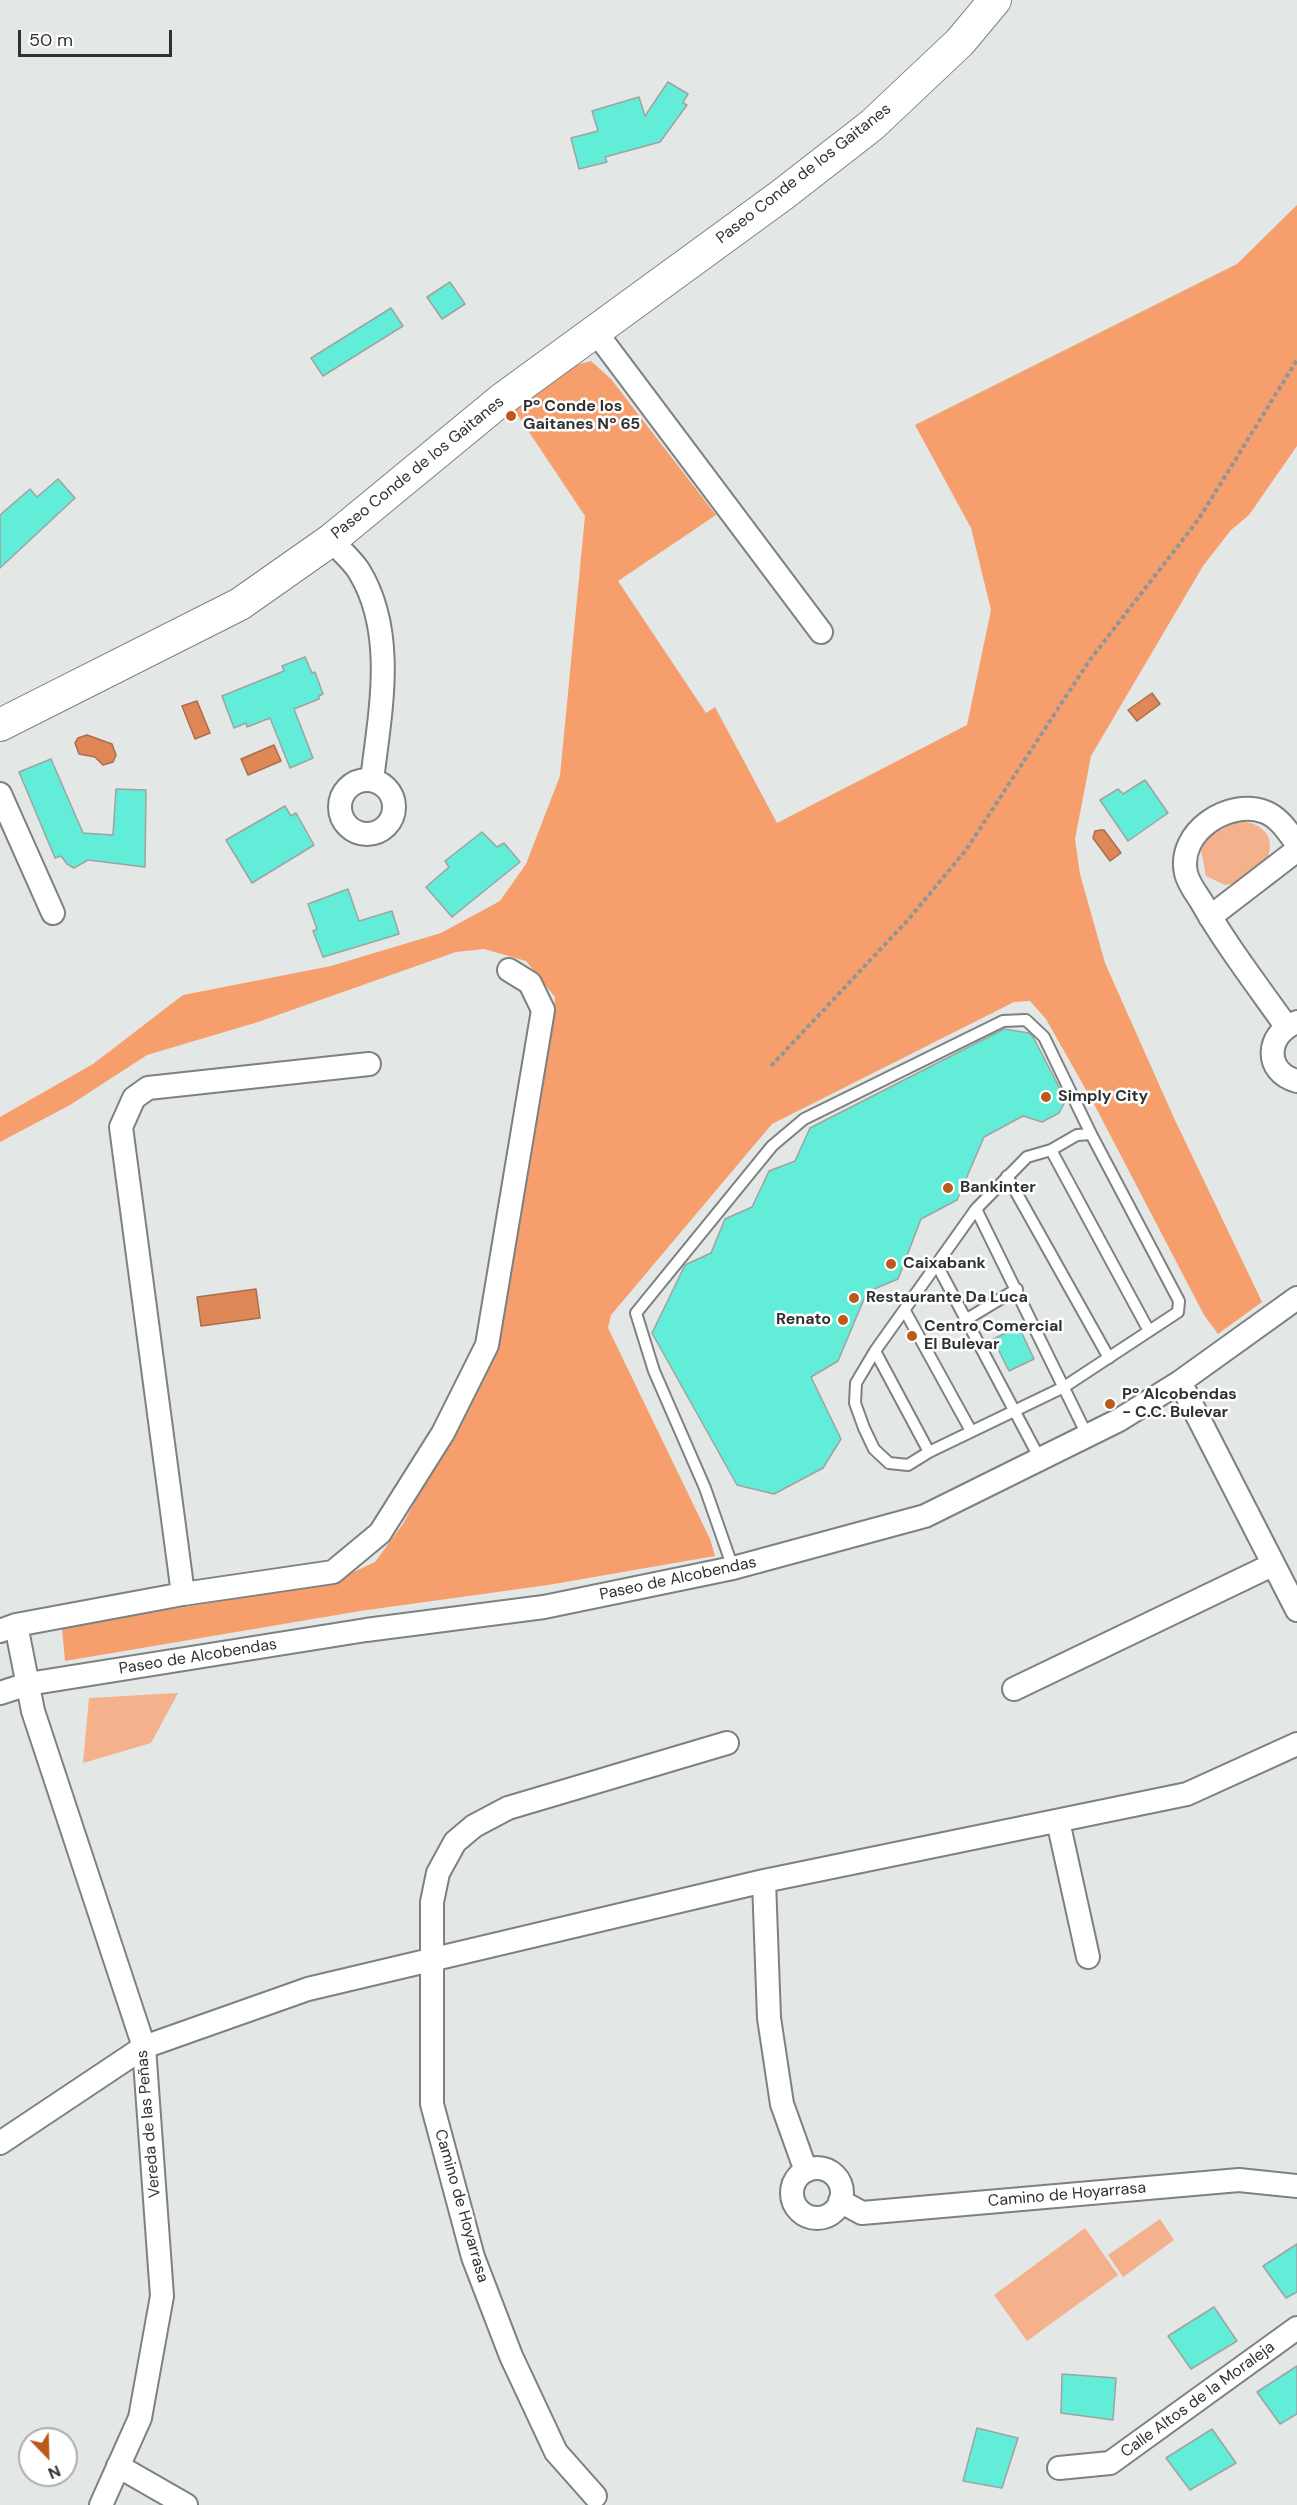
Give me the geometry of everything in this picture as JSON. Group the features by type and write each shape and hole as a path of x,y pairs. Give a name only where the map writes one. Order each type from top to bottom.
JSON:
{"street":[{"name":"Paseo Conde de los Gaitanes","path":"0,725 240,604 331,540 501,400 782,195 872,125 960,42 995,0"},
{"path":"595,331 821,632"},
{"path":"331,540 358,570 367,587 381,643 383,680 372,780"},
{"path":"0,794 53,913"},
{"path":"1297,844 1283,825 1268,813 1253,808 1232,811 1200,829 1189,843 1185,859 1186,875 1210,917 1292,1024 1277,1035 1273,1047 1273,1059 1278,1071 1288,1079 1297,1081"},
{"path":"1210,917 1297,850"},
{"path":"8,1628 183,1594 333,1572 380,1533 443,1433 487,1345 543,1010 530,982 509,970"},
{"path":"183,1594 121,1127 134,1098 148,1088 369,1064"},
{"name":"Paseo de Alcobendas","path":"0,1693 28,1684 366,1630 544,1607 733,1568 925,1516 1088,1437 1180,1382 1297,1298"},
{"path":"1180,1382 1297,1610"},
{"path":"1014,1689 1272,1565"},
{"name":"Vereda de las Peñas","path":"8,1628 28,1684 33,1711 144,2047 162,2296 140,2418 101,2505"},
{"name":"Camino de Hoyarrasa","path":"595,2496 556,2452 510,2356 473,2257 432,2104 432,1902 438,1873 455,1842 474,1826 508,1808 727,1743"},
{"path":"0,2144 144,2047 308,1989 764,1881 1188,1794 1297,1744"},
{"path":"1058,1821 1088,1957"},
{"path":"764,1881 769,2018 782,2104 806,2170"},
{"path":"816,2168 834,2174 842,2192 840,2201 828,2216 818,2218 800,2212 794,2204 793,2185 806,2170 816,2168"},
{"name":"Camino de Hoyarrasa","path":"840,2201 862,2213 1239,2180 1297,2186"},
{"name":"Calle Altos de la Moraleja","path":"1059,2468 1110,2463 1297,2328"},
{"path":"118,2466 186,2505"}],"lane":[{"path":"733,1568 705,1488 654,1371 636,1313 772,1146 804,1119 1003,1021 1026,1020 1044,1036 1091,1134 1179,1301 1178,1312 1064,1387 929,1452 908,1465 889,1463 874,1449 855,1403 856,1383 875,1351 976,1209 1007,1176 1027,1157 1051,1150 1077,1135 1091,1134"},
{"path":"1051,1150 1149,1331"},
{"path":"1007,1176 1109,1358"},
{"path":"976,1209 1088,1437"},
{"path":"937,1264 1040,1460"},
{"path":"967,1319 1017,1289"},
{"path":"905,1311 971,1431"},
{"path":"875,1351 929,1452"}],"path":[{"path":"771,1066 907,921 966,850 1089,661 1198,520 1297,360"}],"shaded area":[{"path":"1297,205 1297,446 1249,515 1231,530 1203,566 1091,756 1075,839 1080,874 1105,963 1174,1118 1262,1302 1218,1334 1204,1315 1094,1104 1046,1019 1030,1001 1014,1002 772,1124 611,1315 608,1328 710,1539 715,1556 548,1585 360,1611 65,1661 62,1628 332,1582 375,1562 403,1524 495,1349 553,1026 555,997 526,961 484,949 456,952 258,1022 147,1055 70,1105 0,1142 0,1117 93,1064 183,995 331,966 441,933 500,901 526,864 560,776 585,516 515,411 569,367 591,361 611,379 716,515 618,581 706,713 715,707 777,823 967,725 991,610 971,528 915,425 1237,264"},
{"path":"1152,693 1160,704 1137,721 1128,710"},
{"path":"197,701 210,733 195,739 182,706"},
{"path":"87,735 112,744 116,755 113,762 103,765 95,757 79,754 75,743 78,738"},
{"path":"274,745 281,761 248,775 241,759"},
{"path":"1239,820 1256,825 1265,832 1269,838 1269,854 1266,862 1255,875 1225,885 1206,876 1201,850 1208,837"},
{"path":"1104,830 1121,853 1110,861 1093,838 1095,831"},
{"path":"256,1289 260,1318 201,1326 197,1297"},
{"path":"178,1693 151,1743 83,1763 89,1698"},
{"path":"1160,2219 1174,2240 1123,2277 1108,2255"},
{"path":"1085,2228 1118,2275 1027,2341 994,2295"}],"building":[{"path":"668,82 688,94 683,103 687,105 660,142 605,157 607,162 579,169 571,138 598,131 592,111 639,97 645,116"},
{"path":"450,282 465,304 442,319 427,297"},
{"path":"391,308 403,326 323,376 311,358"},
{"path":"58,479 75,498 0,568 0,515 30,489 37,497"},
{"path":"305,657 312,673 315,672 323,694 319,696 319,699 294,709 313,758 290,768 270,718 247,727 246,723 234,728 222,696 284,671 282,666"},
{"path":"51,759 83,833 113,835 116,789 146,790 145,867 88,860 74,868 67,864 61,856 55,858 19,772"},
{"path":"1145,780 1168,813 1128,841 1100,800 1118,789 1123,794"},
{"path":"285,806 291,816 296,813 314,845 252,883 226,840"},
{"path":"482,832 497,847 504,843 520,862 452,917 426,887 449,867 445,861"},
{"path":"348,889 359,921 392,911 399,934 323,957 313,931 317,929 308,904"},
{"path":"1004,1029 1029,1033 1033,1037 1066,1100 1059,1113 1042,1122 1023,1116 984,1137 957,1200 921,1219 898,1279 867,1292 838,1361 811,1377 841,1439 823,1468 774,1494 737,1485 652,1333 685,1265 711,1253 725,1219 752,1207 769,1171 795,1161 810,1128"},
{"path":"1019,1327 1034,1359 1009,1371 993,1339"},
{"path":"1297,2244 1297,2292 1286,2298 1263,2266"},
{"path":"1214,2307 1237,2341 1191,2369 1168,2336"},
{"path":"1297,2366 1297,2414 1280,2424 1257,2392"},
{"path":"1062,2374 1116,2378 1113,2420 1061,2413"},
{"path":"977,2428 1018,2438 1002,2488 963,2481"},
{"path":"1212,2429 1236,2463 1190,2490 1166,2458"}],"place":[{"name":"Pº Conde los Gaitanes Nº 65","path":"511,416"},
{"name":"Simply City","path":"1046,1097"},
{"name":"Bankinter","path":"948,1188"},
{"name":"Caixabank","path":"891,1264"},
{"name":"Restaurante Da Luca","path":"854,1298"},
{"name":"Renato","path":"843,1320"},
{"name":"Centro Comercial El Bulevar","path":"912,1336"},
{"name":"Pº Alcobendas - C.C. Bulevar","path":"1110,1404"}]}
